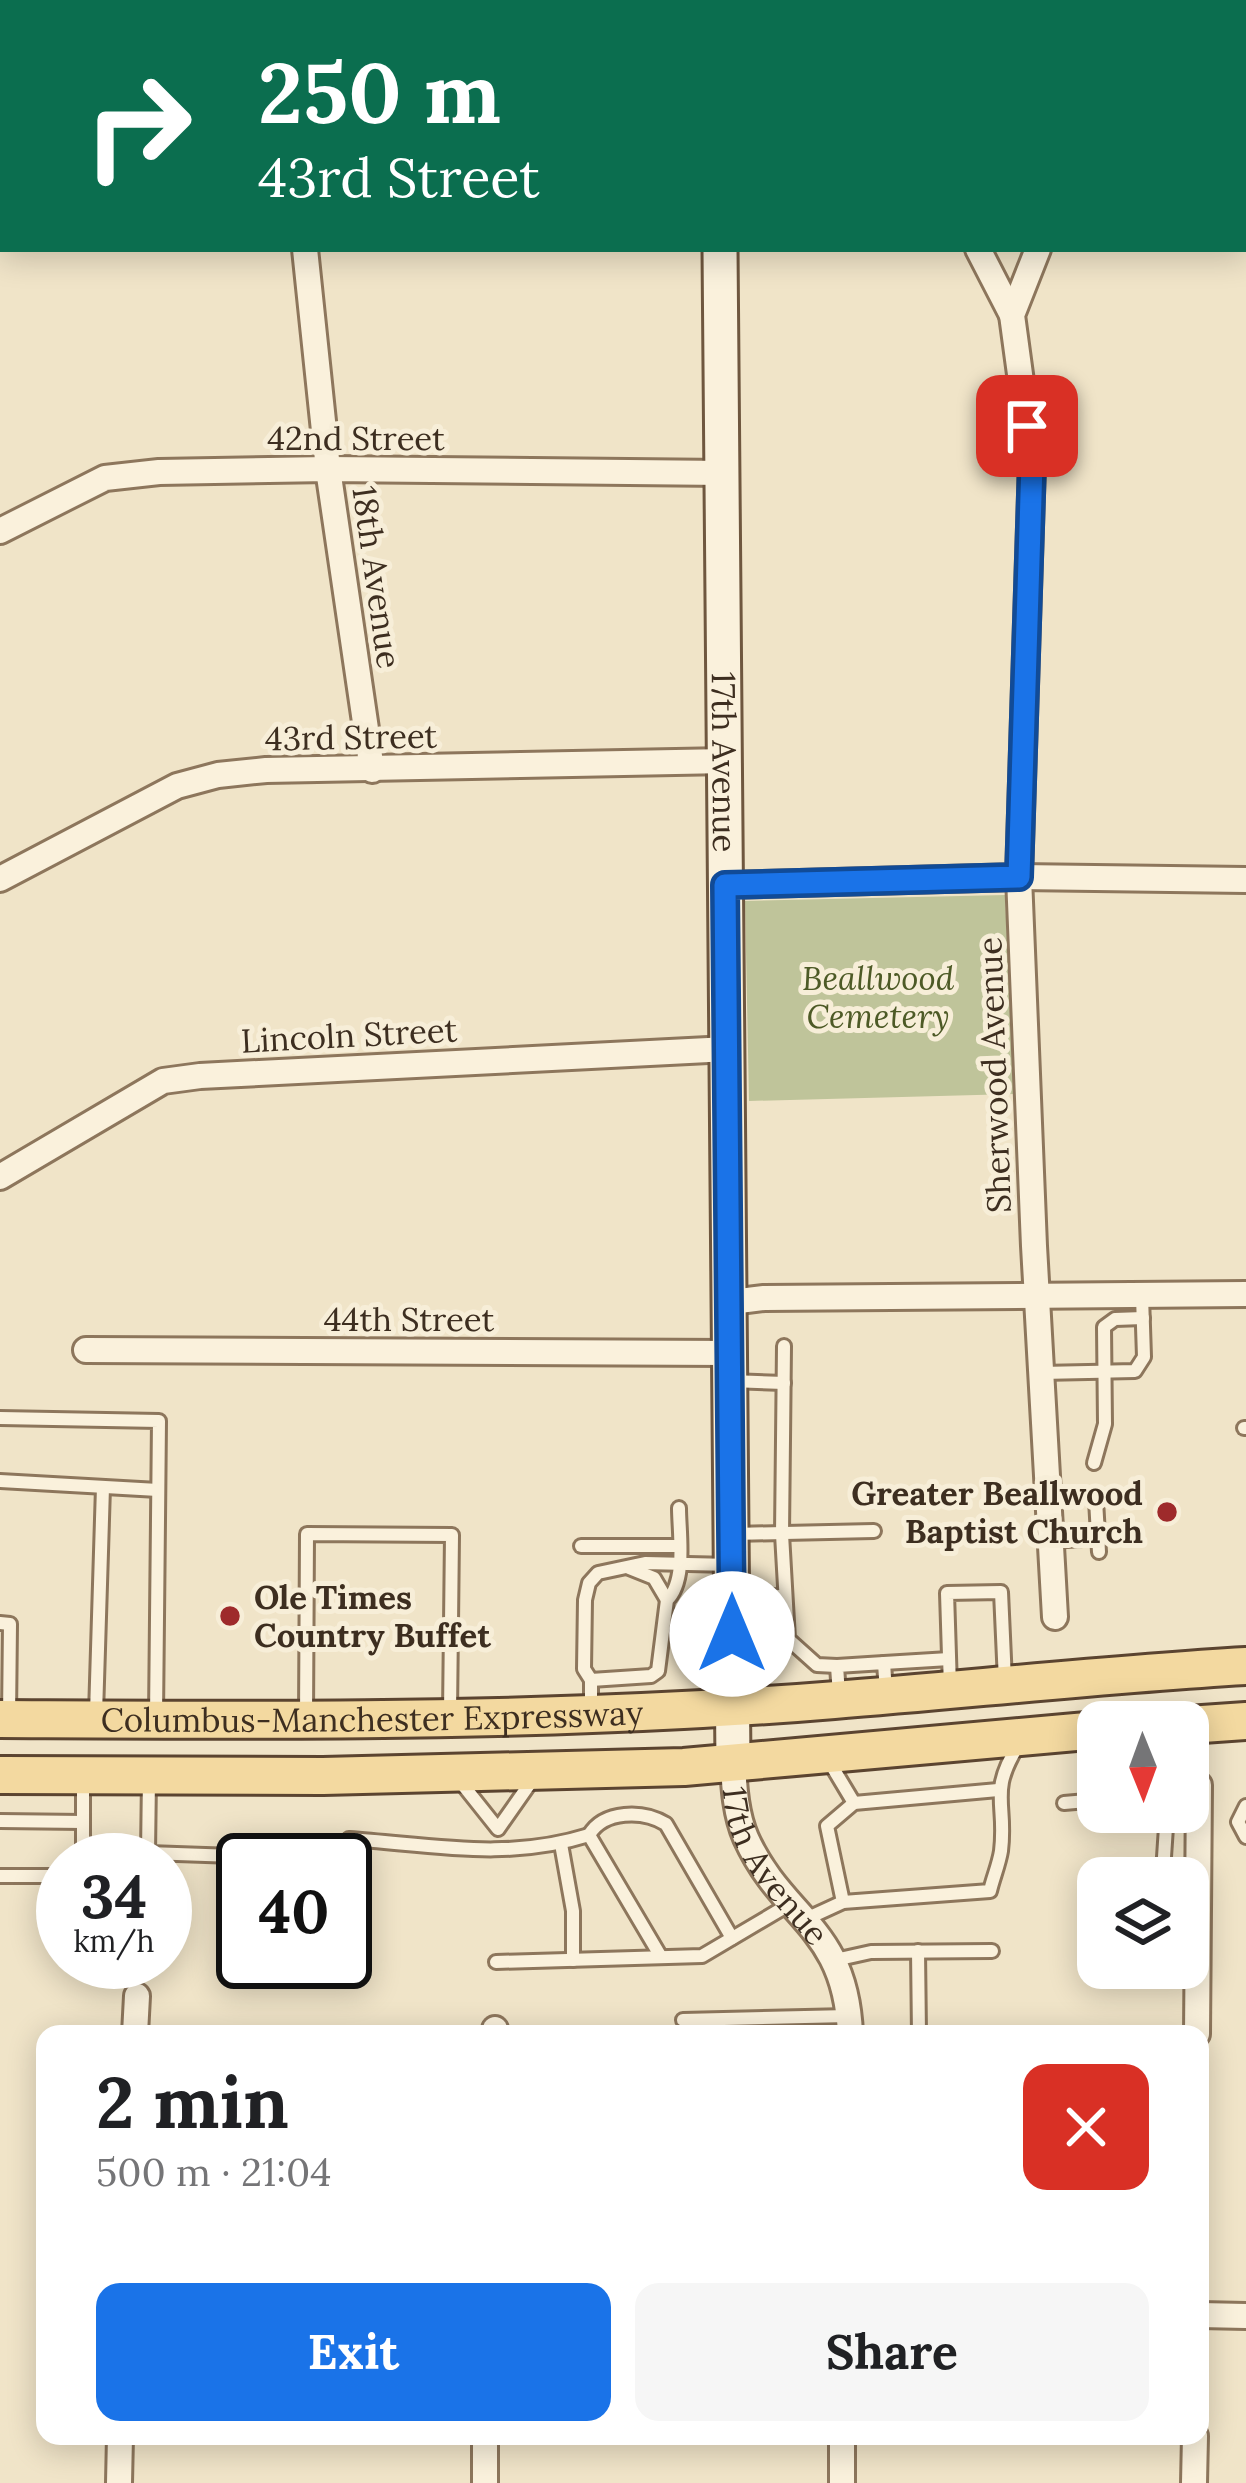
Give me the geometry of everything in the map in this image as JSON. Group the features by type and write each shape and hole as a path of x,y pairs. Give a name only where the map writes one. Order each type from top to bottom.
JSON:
{"main road":[{"name":"Columbus-Manchester Expressway","path":"4,1719 450,1720 591,1697 732,1707 838,1682 885,1678 950,1673 1005,1682 1246,1666"},
{"path":"1209,1724 1246,1721"},
{"name":"Columbus-Manchester Expressway","path":"0,1775 538,1772 733,1763 1077,1731"}],"street":[{"name":"18th Avenue","path":"305,252 328,469 372,770"},
{"name":"17th Avenue","path":"720,252 735,1798 746,1837 835,1960 846,1988 850,2025"},
{"name":"Sherwood Avenue","path":"980,252 1012,315 1032,464 1019,877 1055,1617"},
{"name":"Sherwood Avenue","path":"1012,315 1038,252"},
{"name":"42nd Street","path":"0,531 105,478 328,469 725,473"},
{"name":"43rd Street","path":"0,879 177,787 218,775 266,770 727,761"},
{"path":"725,885 1019,877 1246,880"},
{"name":"Lincoln Street","path":"0,1177 163,1082 200,1076 728,1049"},
{"path":"731,1302 1036,1298 1143,1307 1246,1294"},
{"name":"44th Street","path":"86,1350 731,1367"},
{"path":"1197,2025 1199,1833"},
{"path":"135,2025 136,1996"},
{"path":"1209,2315 1246,2315"},
{"path":"118,2483 120,2445"},
{"path":"485,2445 485,2483"},
{"path":"842,2445 842,2483"},
{"path":"1194,2483 1195,2445"}],"lane":[{"path":"1041,1373 1104,1371 1135,1370 1142,1365 1143,1307 1103,1327 1104,1371 1105,1424 1094,1463"},
{"path":"784,1346 782,1534 788,1640 838,1682"},
{"path":"731,1367 784,1383"},
{"path":"0,1418 159,1421 156,1720"},
{"path":"0,1481 158,1490"},
{"path":"95,1720 103,1487"},
{"path":"1050,1541 1099,1545 1096,1500"},
{"path":"679,1508 678,1566 674,1592 667,1600 658,1671 591,1697 584,1669 589,1582 608,1568 645,1563 678,1566 732,1566 785,1596"},
{"path":"732,1566 782,1534 874,1531"},
{"path":"306,1720 307,1534 452,1535 450,1720"},
{"path":"581,1546 679,1546"},
{"path":"626,1568 654,1578 667,1600"},
{"path":"950,1673 947,1593 1001,1592 1005,1682"},
{"path":"0,1623 10,1624 4,1719"},
{"path":"496,1963 702,1955 799,1911 844,1902 990,1891 1001,1850 998,1790 1004,1768 1027,1733"},
{"path":"825,1755 854,1803"},
{"path":"497,1853 498,1829 538,1772"},
{"path":"454,1774 498,1829"},
{"path":"82,1776 83,1833"},
{"path":"146,1833 149,1777"},
{"path":"844,1902 827,1826 854,1803 998,1790"},
{"path":"1064,1803 1077,1802"},
{"path":"1246,1806 1238,1822 1246,1837"},
{"path":"372,1841 497,1853 561,1844 589,1835 599,1822 631,1814 655,1817 666,1824 732,1938"},
{"path":"0,1821 83,1822"},
{"path":"589,1835 662,1957"},
{"path":"561,1844 573,1911 573,1960"},
{"path":"0,1876 36,1876"},
{"path":"835,1960 871,1952 992,1951"},
{"path":"918,1952 919,2025"},
{"path":"683,2020 850,2025"}],"green space":[{"name":"Beallwood Cemetery","path":"1005,895 1014,1094 749,1101 745,901"}],"place":[{"name":"Greater Beallwood Baptist Church","path":"1167,1512"},
{"name":"Ole Times Country Buffet","path":"230,1616"}],"route":[{"path":"732,1634 725,885 1019,877 1032,464 1027,426"}]}
